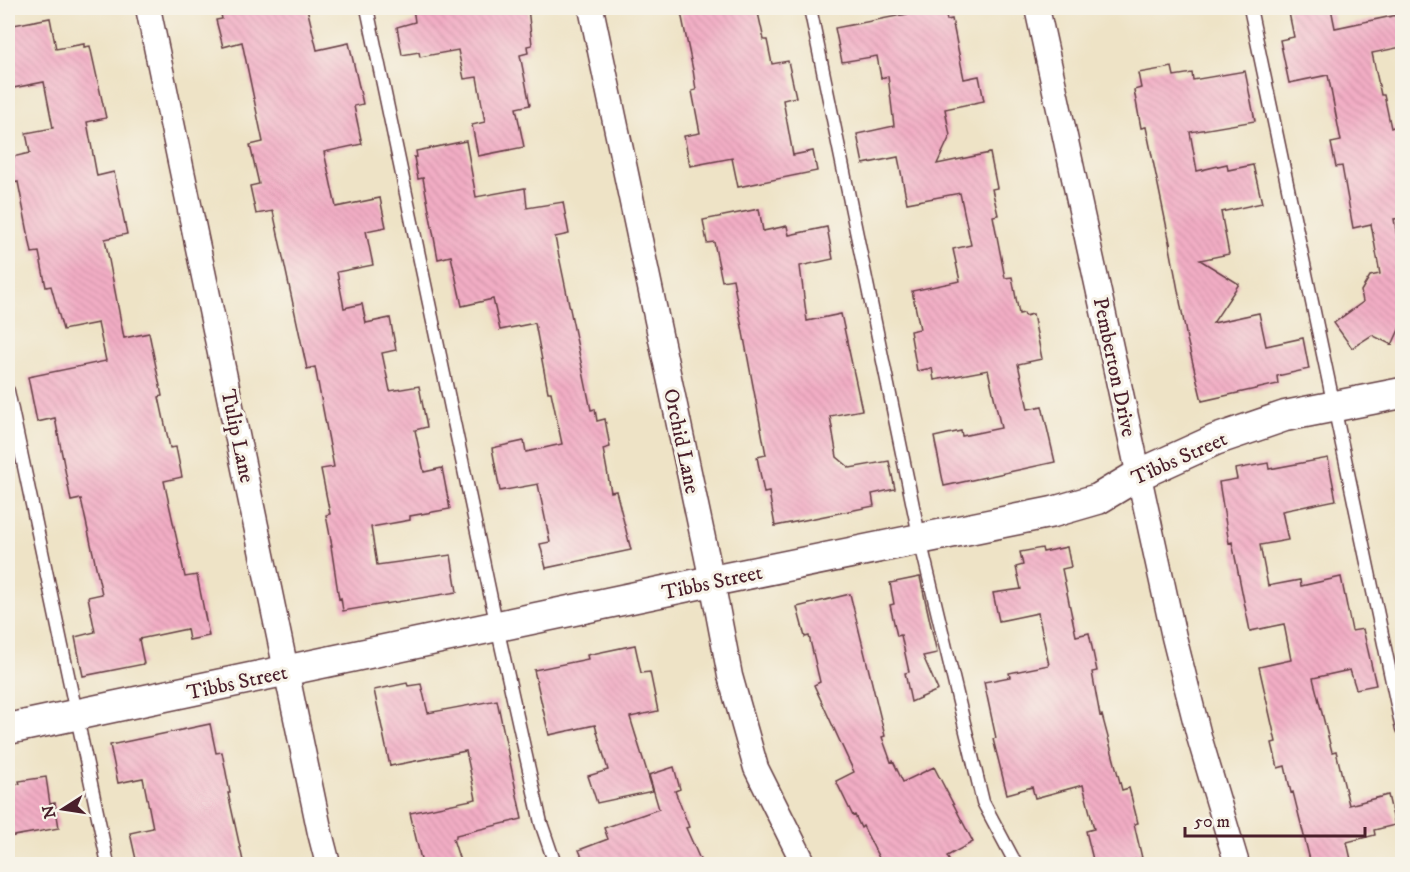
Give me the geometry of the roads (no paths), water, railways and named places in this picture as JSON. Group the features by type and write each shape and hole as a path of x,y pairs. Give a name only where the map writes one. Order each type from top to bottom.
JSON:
{"street":[{"name":"Tulip Lane","path":"148,8 328,864"},
{"name":"Orchid Lane","path":"591,8 730,675 756,768 804,864"},
{"name":"Pemberton Drive","path":"1037,8 1174,637 1200,740 1237,864"},
{"name":"Tibbs Street","path":"8,729 1053,512 1098,499 1138,475 1215,440 1285,416 1402,393"}],"lane":[{"path":"367,8 497,627 541,823 555,864"},
{"path":"810,8 920,540 983,802 1016,864"},
{"path":"1250,8 1402,729"},
{"path":"8,391 108,864"}]}
